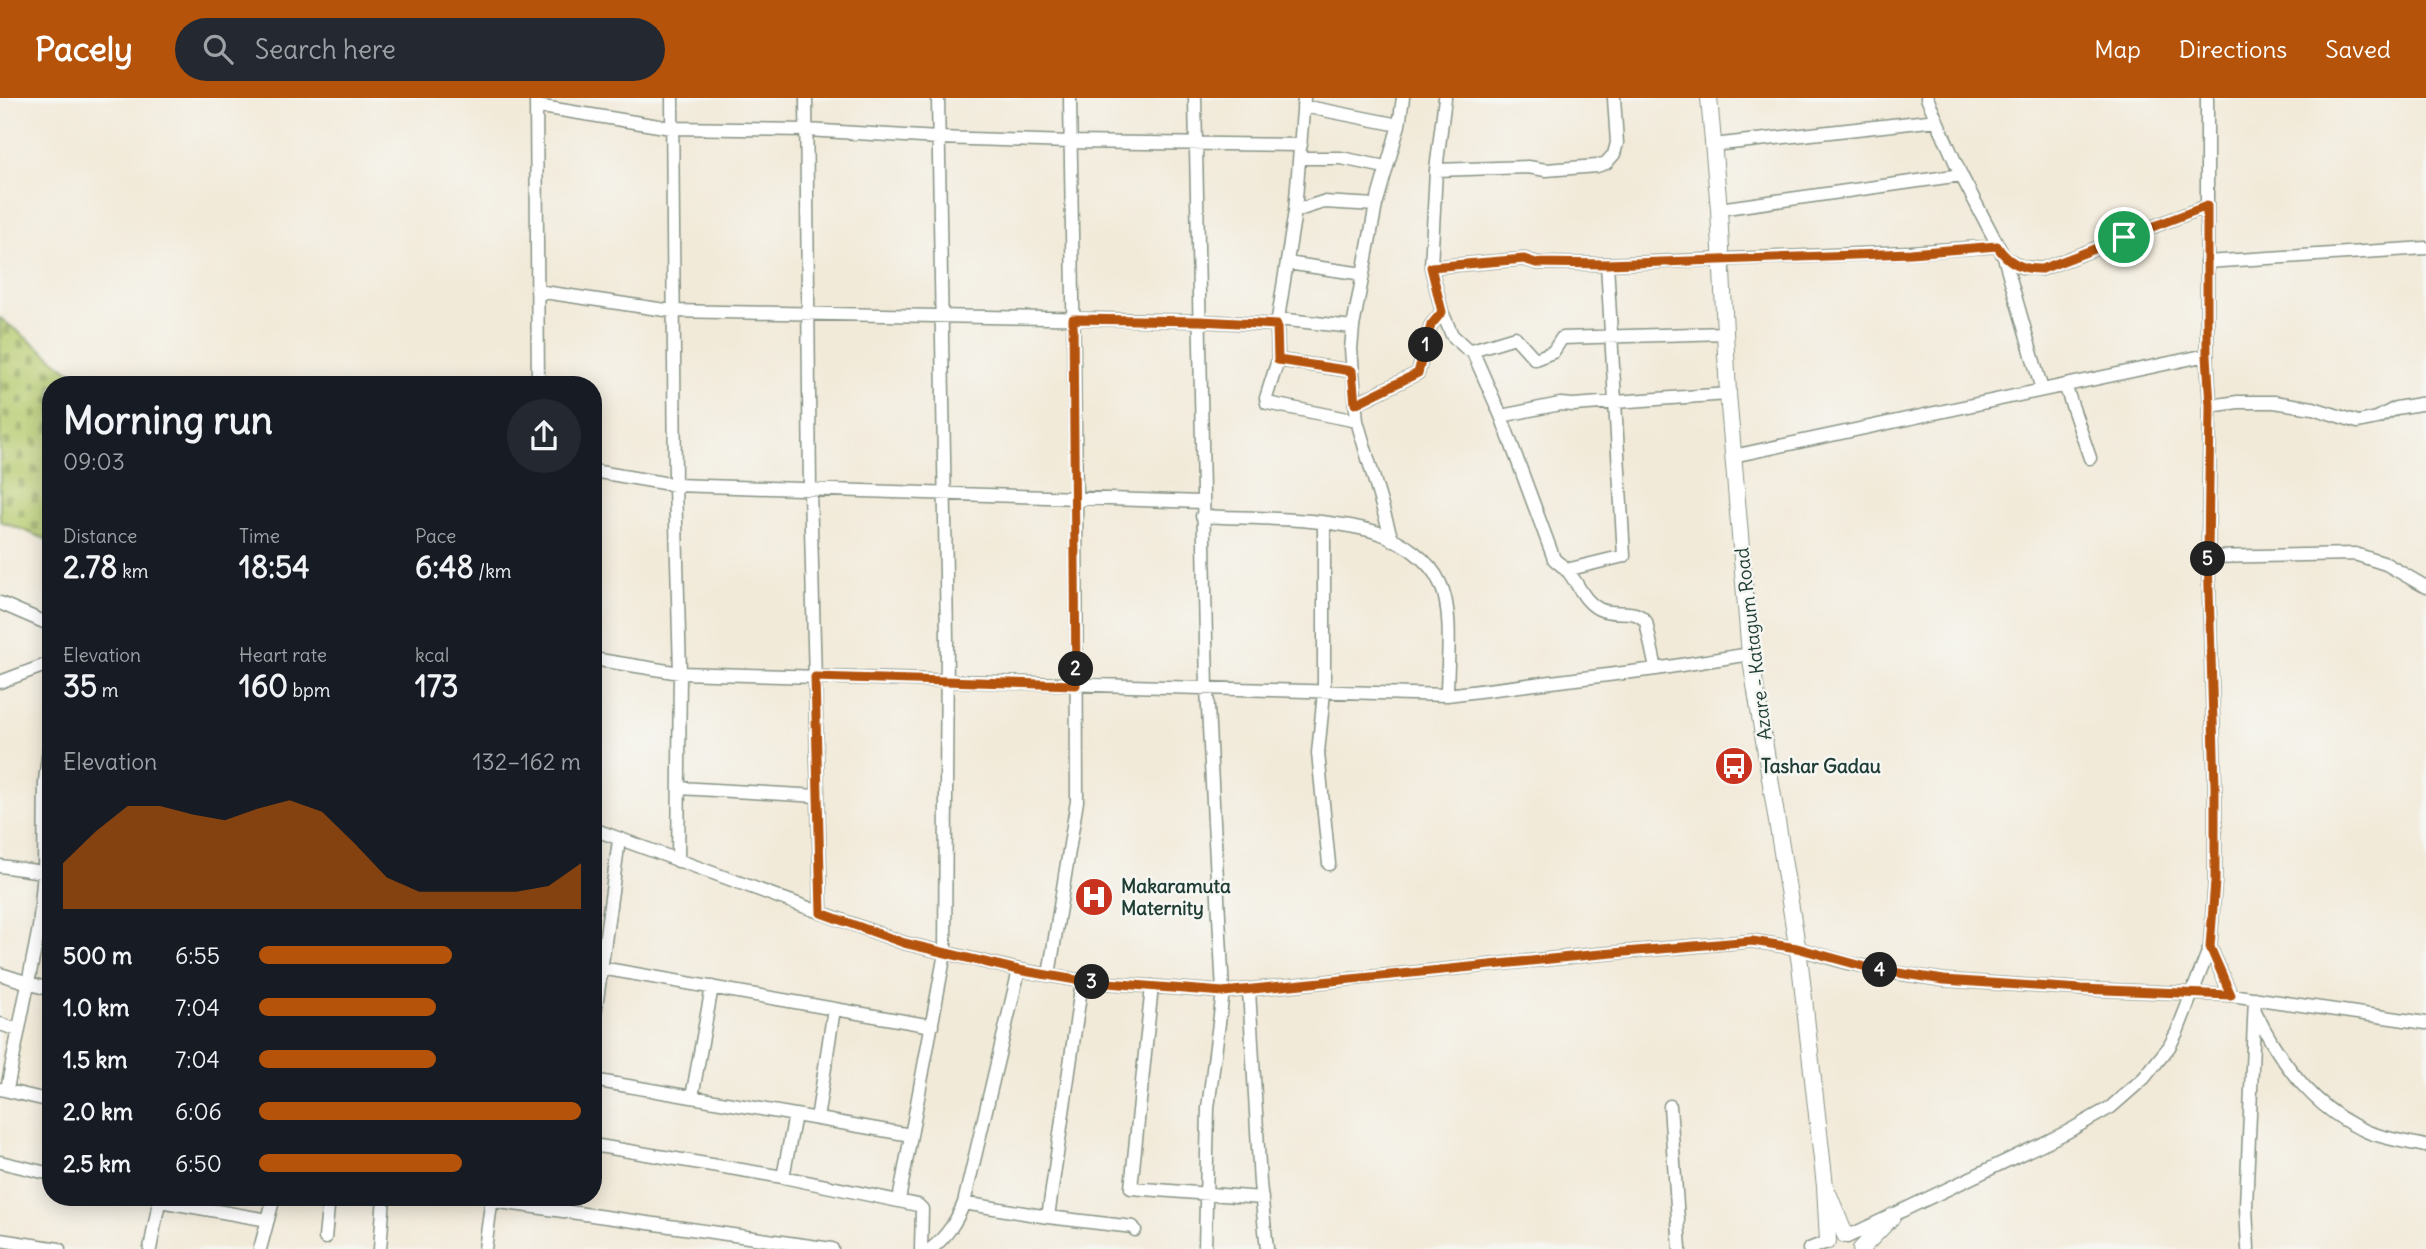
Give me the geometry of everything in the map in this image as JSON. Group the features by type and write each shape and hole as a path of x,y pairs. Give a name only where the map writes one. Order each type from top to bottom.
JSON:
{"main road":[{"name":"Azare - Katagum Road","path":"1709,98 1719,209 1728,394 1750,654 1797,948 1825,1186 1827,1244"},
{"name":"Azare - Katagum Road","path":"1825,1186 1847,1240"},
{"path":"1861,1249 1893,1216"},
{"path":"1827,1244 1835,1234 1847,1240"}],"street":[{"path":"672,98 675,485 680,673 678,861"},
{"path":"806,98 810,489 821,913"},
{"path":"899,1200 945,953 946,681 938,98"},
{"path":"1049,975 1077,801 1070,98"},
{"path":"1195,98 1207,689 1223,992 1208,1108 1205,1249"},
{"path":"1392,540 1357,422 1352,371 1353,327 1376,205 1399,125 1403,98"},
{"path":"1445,98 1436,170 1431,267 1442,312 1452,335 1460,344 1472,350 1515,337 1535,359 1553,352 1562,338 1726,333"},
{"path":"1436,170 1528,167 1546,170 1606,163 1614,154 1617,143 1614,98"},
{"path":"1927,98 1961,175 2001,252 2042,390"},
{"path":"1847,1240 2067,1132 2111,1107 2161,1059 2177,1032 2210,947 2215,881 2215,786 2208,557 2210,406 2206,262 2207,98"},
{"path":"538,376 536,102 671,128 807,130 938,138 1197,144 1300,152 1385,167"},
{"path":"1357,422 1267,403 1266,398 1278,360 1278,322 1295,211 1304,102 1399,125"},
{"path":"1713,145 1937,120"},
{"path":"1719,209 1961,175"},
{"path":"1295,211 1323,202 1376,205"},
{"path":"2008,272 2022,267 2042,269 2207,206"},
{"path":"2206,262 2426,248"},
{"path":"1431,267 1524,259 1536,263 1607,264 2001,252 2022,267"},
{"path":"1287,263 1363,274"},
{"path":"1566,570 1624,556 1607,264"},
{"path":"537,290 673,311 1278,322 1353,327"},
{"path":"1355,404 1418,373 1431,325 1442,312"},
{"path":"1472,350 1501,416 1554,559 1566,570 1595,608 1612,613 1630,612 1642,617 1646,622 1656,669"},
{"path":"1733,456 2207,355"},
{"path":"1278,360 1352,371"},
{"path":"2065,385 2090,458"},
{"path":"1501,416 1560,404 1728,394"},
{"path":"2210,406 2238,402 2274,402 2313,408 2358,422 2377,418 2396,408 2426,403"},
{"path":"602,473 675,485 1202,502"},
{"path":"1202,516 1324,523 1378,533 1426,561 1441,583 1448,613 1447,695"},
{"path":"1324,523 1324,692 1318,753 1329,864"},
{"path":"2208,557 2355,554 2386,564 2426,587"},
{"path":"0,603 42,621"},
{"path":"602,660 680,673 1447,695 1656,669 1750,654"},
{"path":"0,682 42,666"},
{"path":"678,788 818,796"},
{"path":"602,833 904,943 1018,970 1082,981 1223,992 1752,941 1797,948 1873,969 1944,980 2231,995 2254,1003 2426,1023"},
{"path":"602,961 619,840"},
{"path":"0,866 42,871"},
{"path":"42,907 29,981 3,1089 42,1099"},
{"path":"2210,947 2231,995"},
{"path":"602,968 932,1026"},
{"path":"931,1249 943,1239 957,1220 964,1203 1018,970"},
{"path":"0,974 42,986"},
{"path":"1048,1217 1082,981"},
{"path":"1152,986 1131,1188 1262,1198"},
{"path":"692,1097 712,987"},
{"path":"1249,990 1267,1249"},
{"path":"2254,1003 2270,1041 2288,1068 2304,1087 2333,1113 2368,1132 2426,1146"},
{"path":"2248,1249 2246,1206 2254,1003"},
{"path":"817,1119 834,1009"},
{"path":"0,1024 18,1030"},
{"path":"602,1082 911,1135"},
{"path":"1670,1106 1680,1249"},
{"path":"783,1177 795,1115"},
{"path":"602,1147 783,1177 918,1205 922,1209 921,1249"},
{"path":"0,1162 42,1172"},
{"path":"964,1203 1133,1227 1135,1230"},
{"path":"150,1249 159,1206"},
{"path":"196,1206 268,1220"},
{"path":"260,1249 272,1206"},
{"path":"325,1238 328,1206"},
{"path":"380,1249 383,1206"},
{"path":"485,1249 491,1206"},
{"path":"540,1206 832,1249"},
{"path":"0,1240 59,1249"},
{"path":"1810,1249 1827,1244"}],"green space":[{"path":"0,318 76,376 42,376 42,537 0,521"}],"place":[{"name":"Tashar Gadau","path":"1734,766"},
{"name":"Makaramuta Maternity","path":"1094,897"}],"route":[{"path":"2207,206 2207,355 2210,406 2208,557 2215,786 2215,881 2210,947 2231,995 1944,980 1873,969 1797,948 1752,941 1223,992 1082,981 1018,970 904,943 821,913 815,677 1076,685 1073,319 1277,325 1278,360 1352,371 1355,404 1418,373 1431,325 1442,312 1431,267 1524,259 1536,263 1607,264 1911,253 1997,246 2004,257 2022,267 2042,269 2124,237 2207,206"}]}
